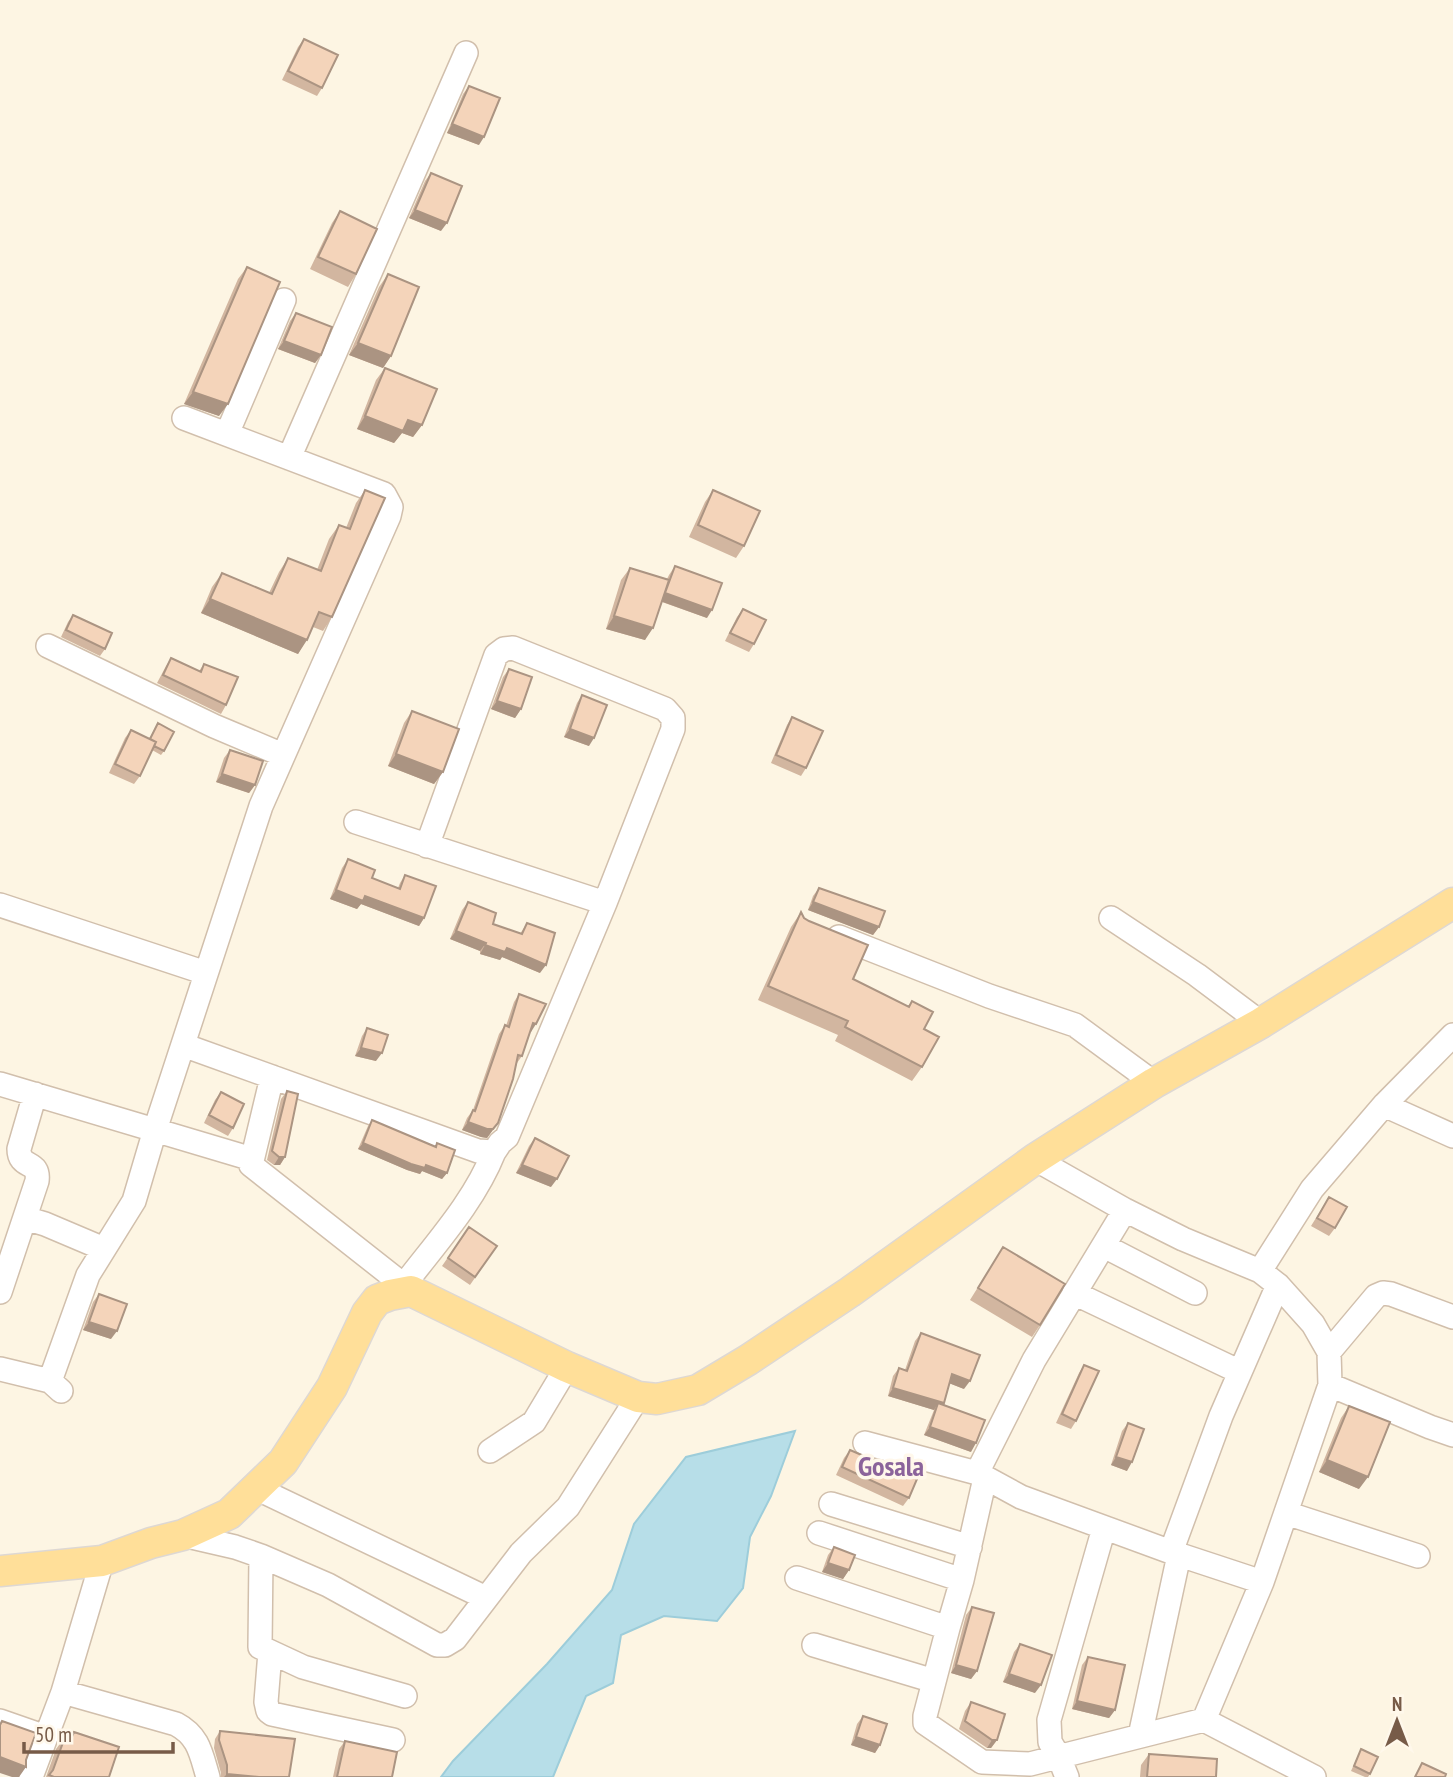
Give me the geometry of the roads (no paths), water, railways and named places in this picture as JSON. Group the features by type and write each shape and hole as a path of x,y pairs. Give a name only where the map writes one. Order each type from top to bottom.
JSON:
{"main road":[{"path":"0,1572 102,1561 151,1543 183,1535 229,1514 283,1462 332,1387 367,1313 377,1300 407,1288 567,1367 638,1397 657,1399 698,1390 850,1292 1035,1158 1154,1083 1261,1023 1453,903"}],"street":[{"path":"289,458 466,53"},
{"path":"227,434 284,300"},
{"path":"0,1369 55,1386 88,1275 134,1201 261,806 391,507 384,495 184,418"},
{"path":"48,646 214,726 283,754"},
{"path":"272,1077 251,1166 407,1288 483,1178 494,1152 507,1137 605,903 673,729 673,718 665,709 513,648 504,649 496,655 427,846"},
{"path":"356,822 605,903"},
{"path":"0,905 206,973"},
{"path":"1111,918 1197,975 1261,1023"},
{"path":"816,928 989,996 1075,1025 1154,1083"},
{"path":"1140,1736 1175,1554 1221,1416 1240,1372 1269,1278 1312,1189 1384,1105 1453,1035"},
{"path":"183,1045 478,1151 494,1152"},
{"path":"0,1084 252,1158"},
{"path":"0,1292 38,1173 35,1167 22,1161 19,1156 35,1094"},
{"path":"1384,1105 1453,1136"},
{"path":"1035,1158 1125,1210 1269,1278 1313,1324 1329,1352 1330,1385 1262,1582 1204,1720"},
{"path":"1125,1210 1034,1360 981,1476 970,1547 925,1723 978,1770 1030,1764 1063,1767 1140,1736 1204,1720 1314,1777"},
{"path":"25,1218 104,1250"},
{"path":"1104,1246 1195,1293"},
{"path":"1074,1293 1240,1372"},
{"path":"1329,1352 1376,1296 1383,1293 1453,1317"},
{"path":"490,1451 534,1422 567,1367"},
{"path":"1330,1385 1453,1435"},
{"path":"183,1535 261,1556 328,1585 437,1645 445,1645 455,1639 521,1553 568,1507 638,1397"},
{"path":"865,1443 981,1476 1021,1497 1175,1554 1262,1582"},
{"path":"256,1488 486,1598"},
{"path":"831,1504 970,1547"},
{"path":"1286,1513 1418,1556"},
{"path":"1063,1767 1050,1741 1049,1720 1104,1528"},
{"path":"819,1533 962,1580"},
{"path":"261,1556 260,1647 303,1667 405,1696"},
{"path":"31,1777 63,1692 102,1561"},
{"path":"797,1578 948,1628"},
{"path":"814,1645 934,1681"},
{"path":"270,1651 265,1702 272,1714 393,1740"},
{"path":"63,1692 176,1724 187,1730 200,1751 208,1777"},
{"path":"0,1721 46,1737"}],"water":[{"path":"795,1431 771,1496 750,1537 743,1588 717,1621 664,1616 621,1635 613,1683 586,1696 553,1777 441,1777 612,1590 634,1524 686,1457"}],"district":[{"name":"Gosala","path":"891,1465"}]}
